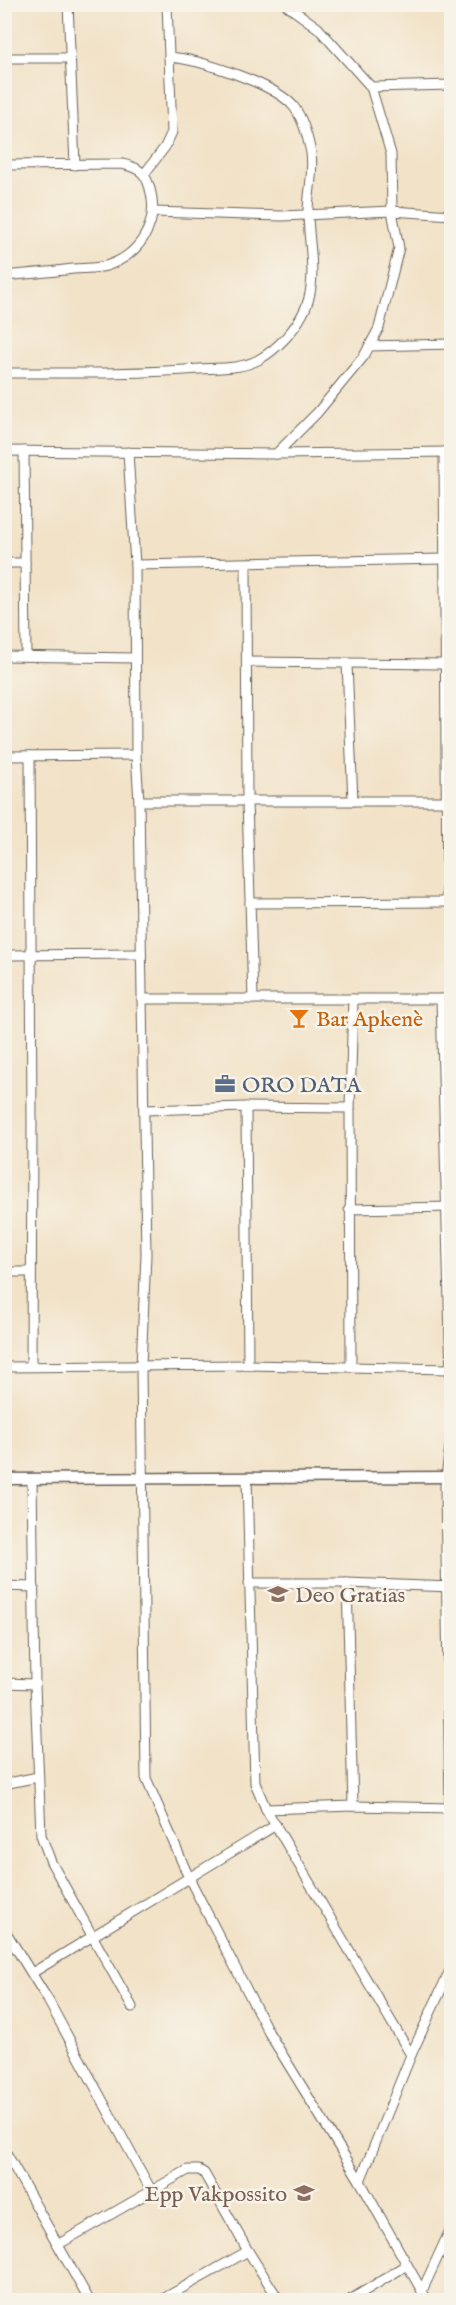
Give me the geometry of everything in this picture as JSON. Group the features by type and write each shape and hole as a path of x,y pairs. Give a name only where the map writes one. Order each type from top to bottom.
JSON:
{"street":[{"path":"68,4 75,165"},
{"path":"145,172 165,147 172,132 167,4"},
{"path":"276,454 342,385 364,356 380,328 399,248 392,211 391,154 371,87 318,28 285,4"},
{"path":"4,373 115,373 245,366 273,350 290,332 306,307 312,258 308,214 311,155 304,129 294,107 277,92 243,78 193,60 169,57"},
{"path":"4,58 69,58"},
{"path":"371,87 452,85"},
{"path":"4,165 122,164 134,166 145,172 149,182 153,212 149,229 142,242 131,253 108,265 4,276"},
{"path":"153,212 282,216 392,211 452,215"},
{"path":"369,346 452,344"},
{"path":"4,451 276,454 448,452 444,559 445,664 449,715 446,801 449,902 250,903"},
{"path":"24,451 26,656"},
{"path":"128,452 135,565 136,754 139,801 146,1255 141,1366 145,1768 149,1788 189,1878 269,2033 360,2181 427,2301"},
{"path":"135,565 444,559"},
{"path":"4,563 25,563"},
{"path":"246,564 247,801 253,999"},
{"path":"4,656 135,658"},
{"path":"248,662 445,664"},
{"path":"347,664 353,801"},
{"path":"4,756 136,754"},
{"path":"30,756 31,1366"},
{"path":"139,801 446,801"},
{"path":"4,955 141,954"},
{"path":"142,999 452,999"},
{"path":"351,1367 352,999"},
{"path":"266,1809 353,1806 451,1807 448,1478 452,1415 449,1369 449,1207 441,999"},
{"path":"144,1110 246,1107 350,1108"},
{"path":"246,1107 248,1365"},
{"path":"350,1209 449,1207"},
{"path":"4,1272 30,1272"},
{"path":"4,1367 248,1365 449,1369"},
{"path":"247,1478 255,1783 266,1809 411,2055"},
{"path":"4,1479 448,1478"},
{"path":"32,1479 35,1684 41,1835 45,1851 132,2007"},
{"path":"249,1583 347,1583 449,1587"},
{"path":"347,1583 353,1806"},
{"path":"4,1586 34,1587"},
{"path":"4,1683 35,1684"},
{"path":"4,1784 38,1777"},
{"path":"32,1973 276,1825"},
{"path":"4,1929 32,1973 152,2192"},
{"path":"360,2181 411,2055 452,1966"},
{"path":"4,2149 8,2162 58,2244 89,2301"},
{"path":"58,2244 188,2170 199,2170 204,2173 279,2301"},
{"path":"422,2291 452,2226"},
{"path":"161,2301 248,2251"},
{"path":"350,2301 407,2265"}],"place":[{"name":"Bar Apkenè","path":"299,1018"},
{"name":"ORO DATA","path":"225,1084"},
{"name":"Deo Gratias","path":"278,1594"},
{"name":"Epp Vakpossito","path":"304,2193"}]}
